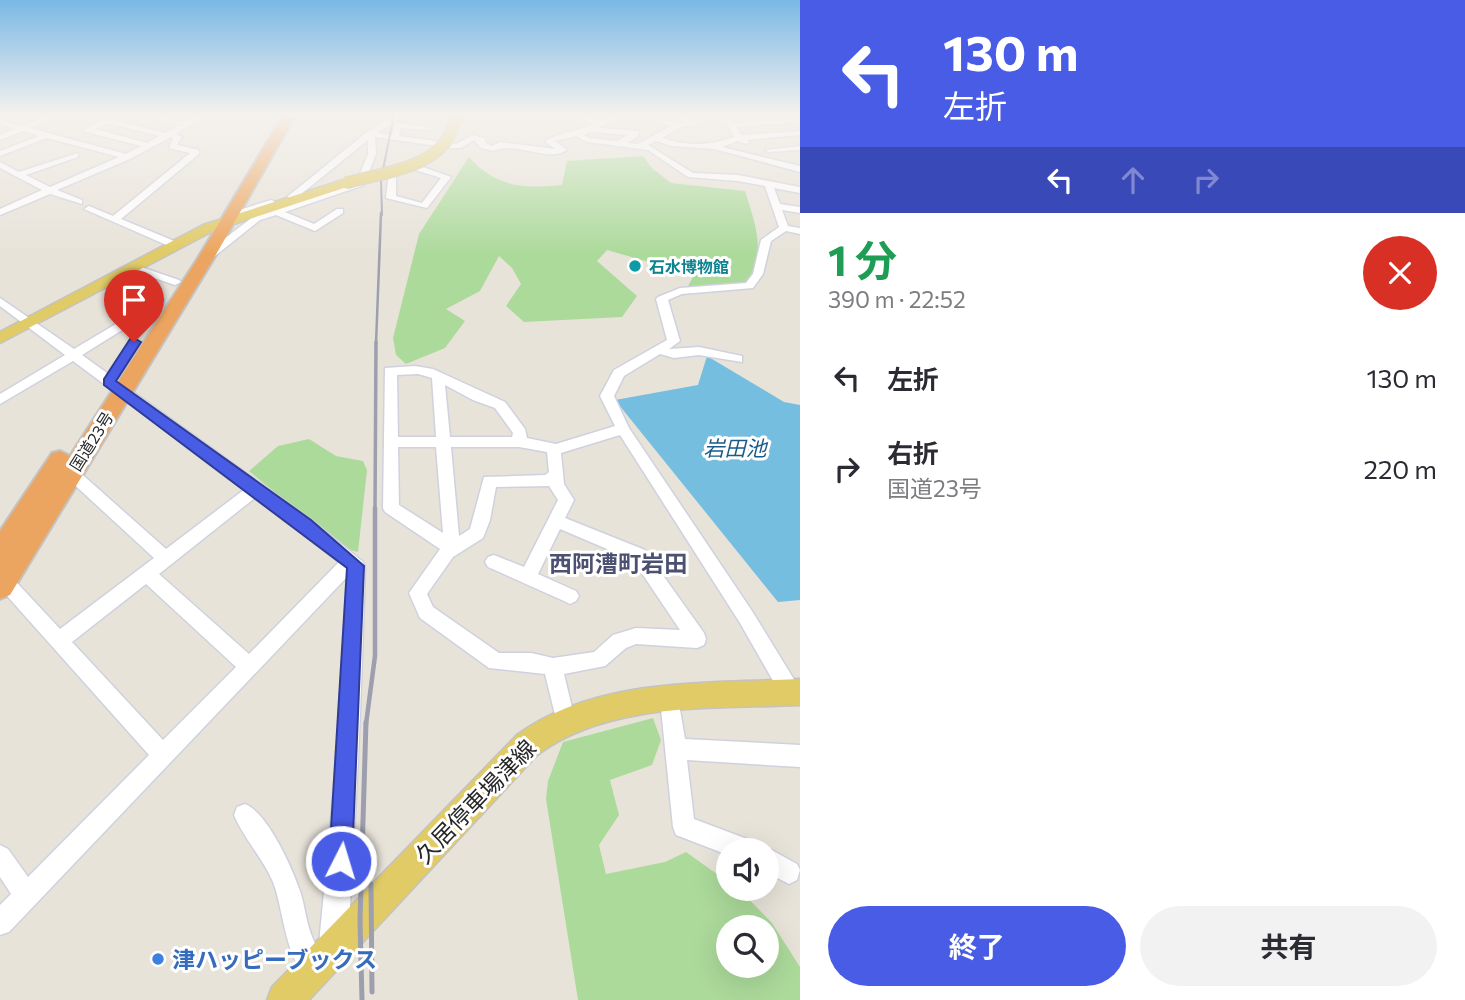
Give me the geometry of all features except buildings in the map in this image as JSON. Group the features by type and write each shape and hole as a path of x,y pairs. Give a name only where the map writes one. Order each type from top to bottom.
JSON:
{"highway":[{"name":"国道23号","path":"1,581 71,473 160,302 216,223 252,161"},
{"name":"国道23号","path":"0,552 206,258 216,223 239,200 262,161"}],"main road":[{"path":"0,338 216,223 412,161"},
{"name":"久居停車場津線","path":"285,1000 531,740 565,720 670,699 796,693"}],"street":[{"path":"4,167 31,161"},
{"path":"18,175 59,161"},
{"path":"0,212 120,161"},
{"path":"114,220 186,161"},
{"path":"292,197 337,161"},
{"path":"206,258 257,218 360,183 362,172 371,161"},
{"path":"392,165 403,161"},
{"path":"414,167 447,177 424,206 391,198 392,174 425,161"},
{"path":"667,161 691,174 800,190"},
{"path":"767,161 800,169"},
{"path":"4,167 48,190 79,202"},
{"path":"216,223 258,207 342,184"},
{"path":"769,184 784,228"},
{"path":"239,200 258,207"},
{"path":"777,206 800,210"},
{"path":"89,209 174,245"},
{"path":"278,212 315,228 340,211"},
{"path":"216,223 246,227"},
{"path":"796,693 608,402 609,388 619,373 662,351 674,341 663,299 680,290 749,286 758,274 766,240 784,228 800,231"},
{"path":"132,268 176,282"},
{"path":"0,301 356,566 345,811 323,959 300,945 287,890 264,841 246,814"},
{"path":"0,400 160,302"},
{"path":"662,351 674,354 699,351 737,359"},
{"path":"452,548 391,508 390,371 417,370 438,376 478,400 500,405 520,433 519,442"},
{"path":"438,376 452,548"},
{"path":"390,442 519,442 556,449 623,429"},
{"path":"528,577 566,500 556,485 553,454 556,449"},
{"path":"71,473 165,558"},
{"path":"557,474 548,481 489,481 481,527 468,541 452,548 418,593 426,612 496,662 531,662 553,667 598,660 620,641 636,636 697,639 639,555 557,521"},
{"path":"59,641 256,489"},
{"path":"0,923 350,562"},
{"path":"494,562 570,596"},
{"path":"149,571 150,578 244,662 246,669"},
{"path":"1,581 163,755"},
{"path":"553,667 565,720"},
{"path":"670,699 684,827 716,839"},
{"path":"676,749 800,756"},
{"path":"0,857 27,895"},
{"path":"779,866 789,872"}],"green space":[{"path":"467,161 473,161 489,175 500,180 535,187 562,185 567,161 646,161 671,183 745,191 755,226 758,249 757,260 747,283 687,288 694,275 607,250 597,261 637,296 622,317 524,322 506,306 521,284 512,268 499,256 480,291 446,309 465,321 445,348 406,364 396,355 393,338 419,234"},
{"path":"309,439 336,456 363,461 367,470 358,552 341,547 249,471 278,446"},
{"path":"653,718 661,740 652,765 610,780 619,815 599,845 606,874 665,862 686,852 716,873 716,901 751,901 764,915 716,915 716,978 779,978 779,934 800,967 800,1000 578,1000 546,799 548,781 563,742"}],"water":[{"name":"岩田池","path":"707,356 784,402 800,405 800,600 778,602 615,400 698,385"}],"railway":[{"path":"382,215 381,180 385,161"},
{"path":"376,344 381,213"},
{"path":"375,510 376,342"},
{"path":"366,724 375,656 375,510"},
{"path":"362,1000 360,920 366,722"},
{"path":"371,884 372,992"}],"place":[{"name":"石水博物館","path":"635,266"},
{"name":"津ハッピーブックス","path":"158,959"}],"district":[{"name":"西阿漕町岩田","path":"618,563"}],"route":[{"path":"134,342 109,382 305,525 356,566 341,861"}]}
